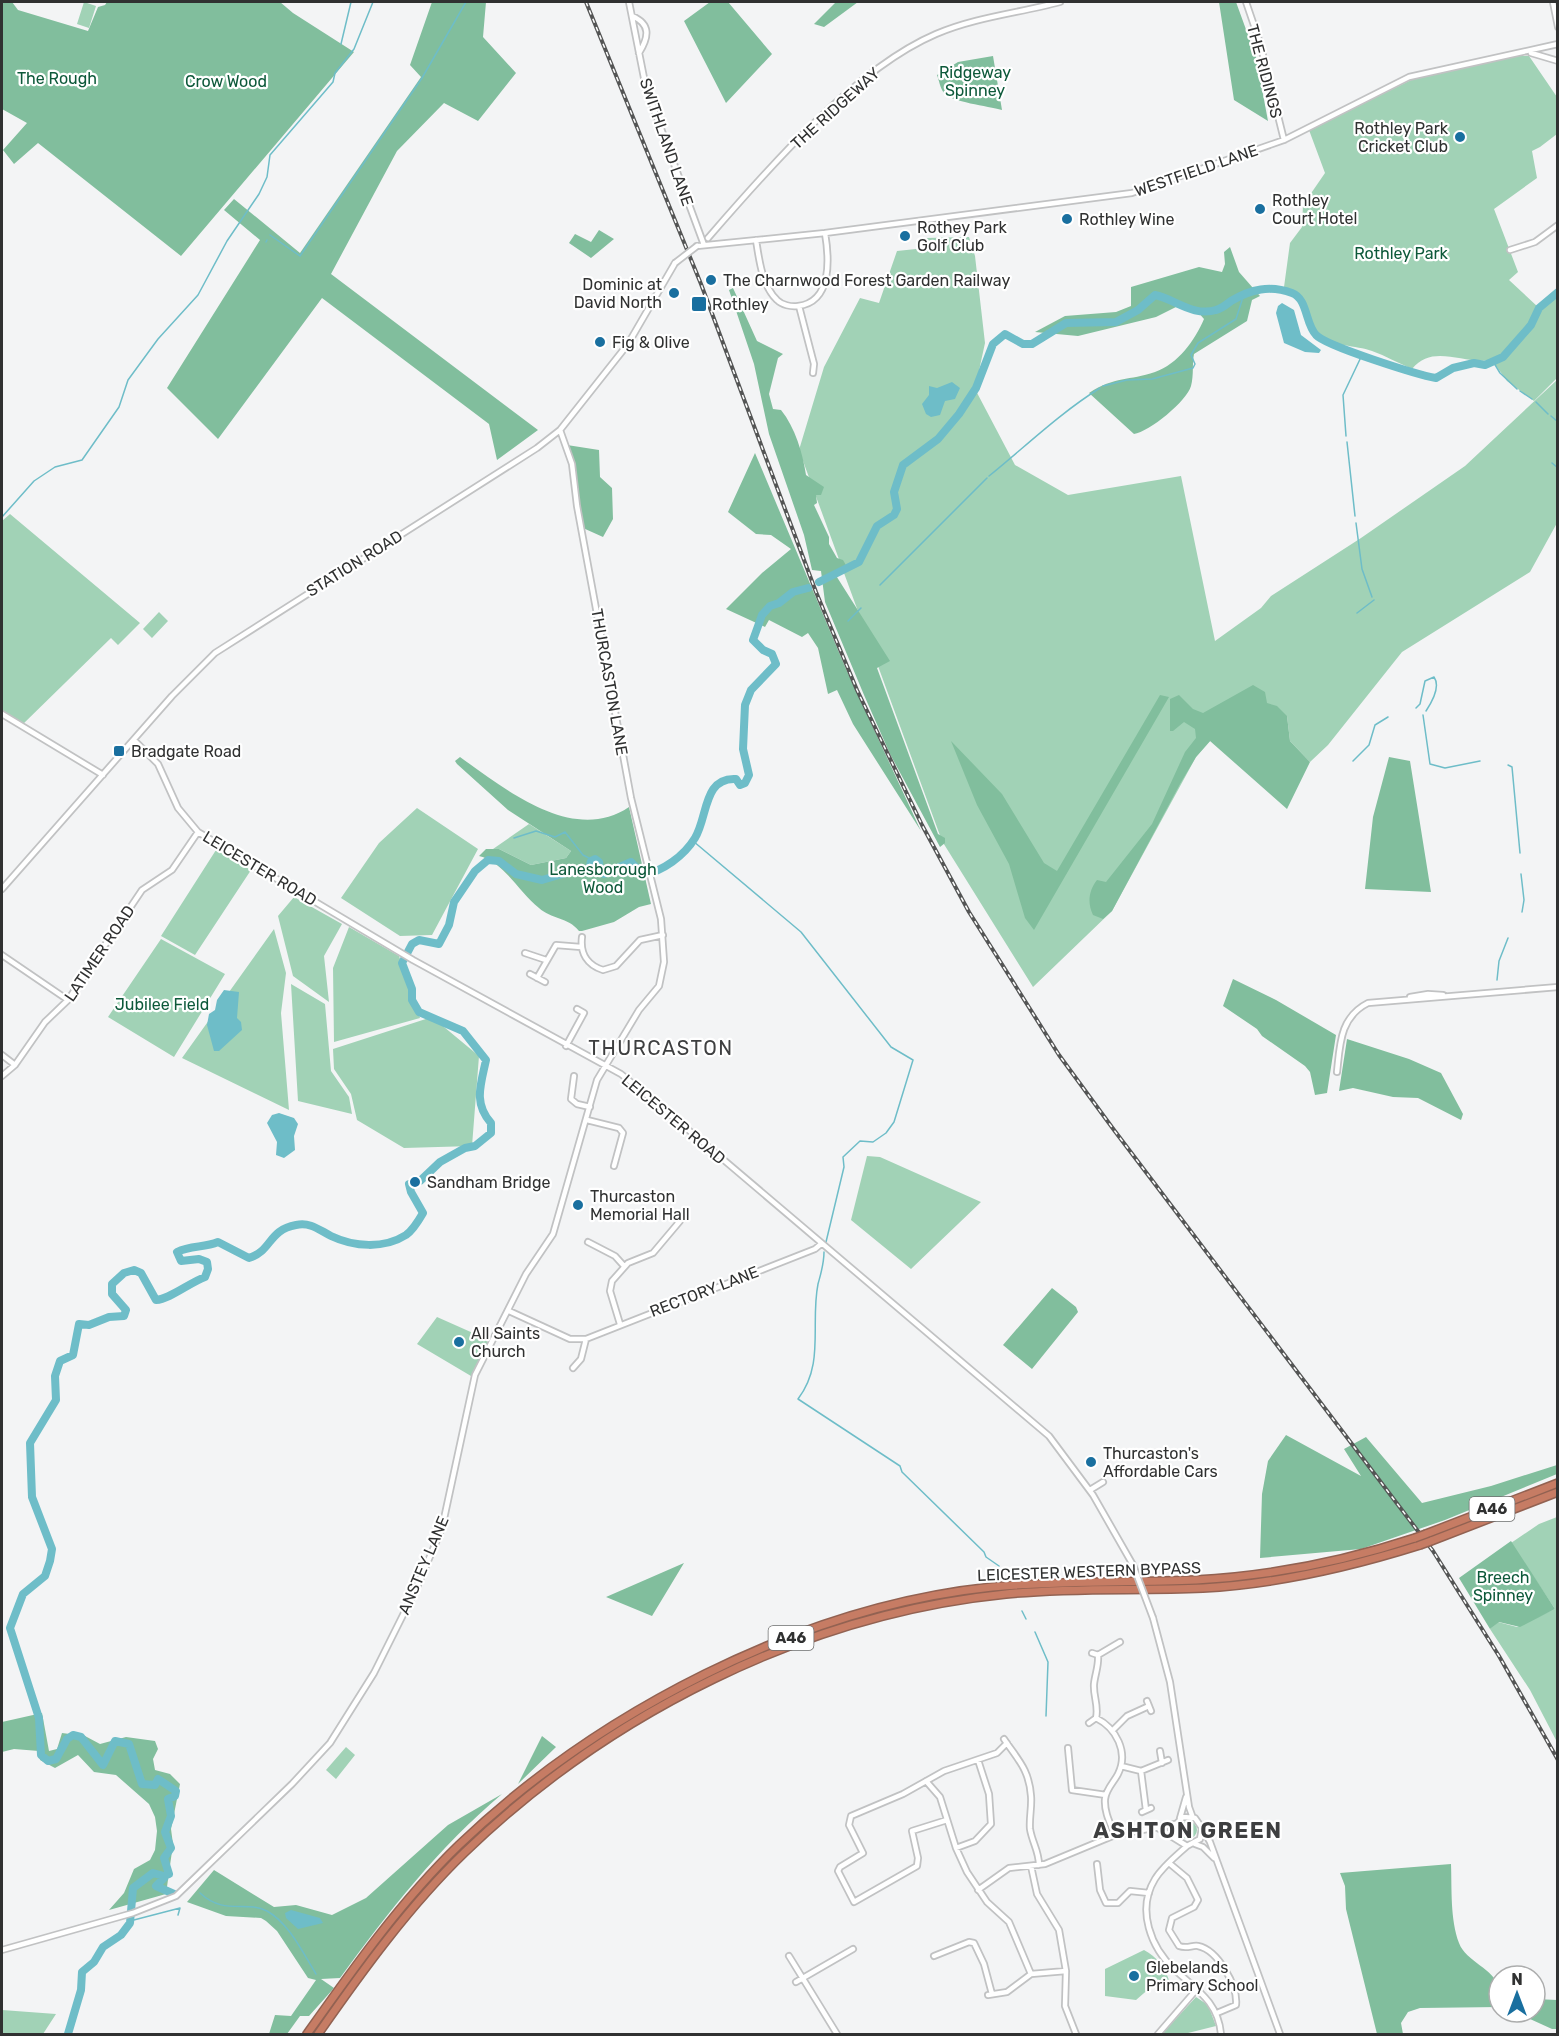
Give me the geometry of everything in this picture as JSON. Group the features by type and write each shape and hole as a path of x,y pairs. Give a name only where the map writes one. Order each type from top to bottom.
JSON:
{"highway":[{"name":"LEICESTER WESTERN BYPASS","path":"307,2034 344,1982 416,1891 459,1845 493,1815 547,1771 616,1725 681,1687 749,1655 863,1613 964,1590 1029,1584 1160,1582 1245,1576 1325,1563 1415,1538 1557,1483"},
{"name":"LEICESTER WESTERN BYPASS","path":"318,2034 350,1988 426,1893 499,1821 557,1773 614,1736 666,1704 741,1667 864,1621 938,1603 1042,1591 1152,1590 1241,1584 1327,1570 1420,1545 1557,1492"}],"street":[{"name":"SWITHLAND LANE","path":"628,2 646,88 704,245"},
{"name":"THE RIDGEWAY","path":"708,238 751,188 841,99 887,62 935,34 998,14 1060,2"},
{"name":"THE RIDINGS","path":"1246,2 1260,43 1284,140"},
{"path":"1553,2 1557,27"},
{"path":"632,16 641,20 646,26 647,39 639,53"},
{"name":"WESTFIELD LANE","path":"704,245 825,233 1131,193 1284,140 1409,77 1557,44"},
{"path":"1528,52 1557,61"},
{"path":"1510,250 1535,242 1557,225"},
{"path":"756,240 762,273 775,299 787,305 799,306 811,301 824,285 829,258 825,233"},
{"name":"STATION ROAD","path":"2,889 205,662 225,646 537,448 560,429 628,344 675,263 697,246 704,245"},
{"path":"799,306 814,364 813,373"},
{"name":"THURCASTON LANE","path":"560,429 572,464 584,547 646,866 663,935 664,962 659,986 633,1018 606,1067"},
{"path":"2,714 103,775"},
{"name":"LEICESTER ROAD","path":"134,740 158,764 178,808 198,832 413,960 566,1046 621,1074 1049,1436 1091,1492 1133,1565 1153,1618 1170,1682 1193,1818"},
{"name":"LATIMER ROAD","path":"2,1076 15,1065 37,1032 68,1000 142,890 172,870 198,832"},
{"path":"582,937 581,947 592,965 609,970 640,940 663,935"},
{"path":"537,978 556,945 581,947"},
{"path":"525,953 546,960"},
{"path":"2,955 68,1000"},
{"path":"530,974 544,982"},
{"path":"1337,1072 1343,1029 1353,1012 1370,1002 1408,998 1427,1000 1449,995 1557,987"},
{"path":"577,1009 591,1016"},
{"path":"566,1046 584,1013"},
{"path":"2,1055 15,1065"},
{"name":"ANSTEY LANE","path":"2,1950 131,1913 180,1893 292,1784 330,1743 374,1673 417,1587 442,1528 475,1375 526,1274 553,1234 588,1120 597,1080 606,1067"},
{"path":"574,1076 571,1100 590,1107"},
{"path":"588,1120 620,1128 623,1133 614,1166"},
{"path":"620,1324 610,1291 612,1281 624,1266 653,1253 681,1220"},
{"path":"588,1242 615,1256 624,1266"},
{"name":"RECTORY LANE","path":"586,1339 815,1249 821,1244"},
{"path":"591,1252 595,1245"},
{"path":"509,1311 570,1339 586,1339 581,1359 573,1368"},
{"path":"1091,1492 1103,1482"},
{"path":"1089,1723 1096,1718 1098,1706 1094,1685 1095,1654 1120,1642"},
{"path":"1113,1730 1127,1716 1149,1706"},
{"path":"1096,1718 1113,1730 1120,1747 1121,1766 1106,1795 1106,1814 1115,1835"},
{"path":"947,1820 912,1831 918,1859 917,1866 854,1902 838,1871 840,1866 863,1853 848,1822 851,1816 903,1794 944,1771 997,1753 1006,1741 1021,1760 1028,1776 1032,1798 1030,1827 1038,1852 1039,1865"},
{"path":"1068,1748 1072,1766 1072,1793 1106,1795"},
{"path":"1160,1750 1162,1763"},
{"path":"956,1848 975,1841 991,1824 989,1794 978,1760"},
{"path":"1121,1766 1141,1771 1168,1760"},
{"path":"1141,1771 1146,1810"},
{"path":"926,1781 940,1797 956,1848 978,1890 1009,1922 1031,1974"},
{"path":"978,1890 1009,1868 1039,1865 1075,1853 1115,1835 1175,1824 1180,1819 1187,1791"},
{"path":"1180,1819 1193,1818 1202,1828 1280,2034"},
{"path":"1174,1836 1175,1824"},
{"path":"1156,1827 1174,1836 1178,1842 1186,1846"},
{"path":"1195,1844 1202,1836 1202,1828"},
{"path":"1176,1856 1178,1842"},
{"path":"1216,1860 1203,1847 1195,1844 1186,1846 1155,1879 1149,1893 1146,1913 1154,1942 1174,1969 1208,1998 1217,2013 1221,2034"},
{"path":"1169,1863 1187,1878 1200,1904 1176,1914 1172,1918 1169,1930 1179,1946 1196,1943 1224,1965 1236,1997 1236,2005 1217,2013"},
{"path":"1097,1864 1096,1882 1104,1901 1109,1904 1118,1903 1130,1891 1149,1893"},
{"path":"1031,1866 1037,1894 1059,1930 1066,1971 1065,2006 1076,2034"},
{"path":"934,1956 969,1942 974,1943 990,1979 990,1995 1007,1992 1031,1974 1066,1971"},
{"path":"796,1982 852,1949"},
{"path":"789,1956 837,2034"},
{"path":"1158,2034 1197,1989"}],"green space":[{"path":"2,2 12,2 18,10 88,31 98,7 107,2 280,2 293,13 354,52 181,256 38,143 14,164 3,150 27,123 2,109"},
{"path":"84,2 96,6 89,28 77,24"},
{"path":"432,2 486,2 483,37 516,73 478,121 444,103 397,151 331,274 538,430 497,460 489,424 322,298 218,439 167,388 260,240 224,210 234,199 300,253 421,77 410,65"},
{"path":"710,2 728,2 772,54 726,103 684,21"},
{"path":"836,2 858,2 824,27 814,24"},
{"path":"1219,2 1236,2 1256,57 1268,121 1234,100"},
{"name":"Ridgeway Spinney","path":"993,56 1002,110 962,101 944,93 937,75 958,62"},
{"name":"Rothley Park","path":"1510,56 1529,56 1557,97 1557,134 1532,151 1537,178 1494,209 1518,272 1509,280 1538,307 1557,292 1557,378 1534,401 1507,381 1492,360 1429,357 1420,361 1412,369 1366,349 1337,344 1319,334 1310,321 1303,301 1293,291 1284,287 1290,243 1302,227 1303,205 1325,173 1309,130 1413,79"},
{"path":"599,230 614,239 591,258 569,243 575,234 591,242"},
{"path":"969,237 975,256 985,343 975,389 1015,465 1068,495 1181,476 1215,641 1261,608 1271,596 1361,538 1465,466 1557,380 1557,523 1530,572 1402,652 1328,745 1310,762 1290,741 1287,716 1227,722 1196,757 1112,911 1033,987 942,841 799,450 824,367 860,298 879,303 897,251 916,249 926,238"},
{"path":"1230,247 1239,272 1260,296 1252,300 1247,321 1194,354 1192,382 1183,400 1167,415 1141,432 1134,434 1089,393 1114,381 1155,372 1171,363 1191,343 1204,319 1197,311 1176,307 1156,317 1078,336 1035,332 1065,316 1116,312 1131,306 1131,287 1199,267 1222,272 1225,264 1224,252"},
{"path":"733,288 757,341 783,354 778,358 769,394 773,409 781,410 790,424 806,475 824,487 821,495 816,495 817,503 814,505 829,537 829,544 837,558 843,560 847,567 835,574 890,661 877,668 938,834 945,838 945,843 940,847 890,754 864,695 825,602 821,571 812,570 804,535 769,434 754,364 729,290"},
{"path":"567,445 599,450 600,477 612,488 613,519 603,537 583,528"},
{"path":"755,453 846,669 921,831 853,724 837,690 828,694 818,648 808,633 802,637 769,620 765,627 726,609 762,573 791,549 771,535 756,534 728,512"},
{"path":"10,514 140,623 118,645 111,638 21,726 2,716 2,521"},
{"path":"159,612 168,621 152,638 143,629"},
{"path":"1253,685 1265,692 1267,703 1277,706 1287,716 1290,741 1310,762 1287,809 1210,741 1196,757 1180,784 1112,911 1103,919 1093,915 1090,901 1094,884 1097,880 1106,882 1152,824 1185,752 1196,738 1195,729 1184,722 1170,731 1170,699 1179,695 1193,709 1203,713"},
{"path":"1160,695 1169,697 1034,930 1025,918 1009,864 977,805 951,741 1002,794 1044,863 1057,871"},
{"name":"Lanesborough Wood","path":"460,757 518,797 563,816 585,820 608,817 629,807 651,904 639,907 614,922 582,931 544,912 496,864 479,856 486,849 499,849 531,865 566,858 571,851 508,810 457,764 455,761"},
{"path":"1389,757 1410,761 1431,892 1365,889 1373,817"},
{"path":"417,808 478,849 432,935 400,936 341,898 379,843"},
{"path":"529,824 571,851 566,858 531,865 499,849 493,849"},
{"path":"216,850 251,870 195,955 161,936"},
{"path":"294,897 342,924 324,956 329,1002 293,976 278,916"},
{"path":"349,927 399,956 420,1018 334,1042 333,968"},
{"path":"274,929 286,973 281,1013 289,1110 182,1058"},
{"name":"Jubilee Field","path":"161,939 225,974 174,1057 108,1017"},
{"path":"1233,979 1276,1000 1336,1035 1327,1093 1315,1095 1310,1072 1305,1066 1223,1006"},
{"path":"291,984 325,1004 331,1071 349,1097 352,1114 298,1101"},
{"path":"432,1017 479,1056 472,1146 404,1148 357,1120 351,1094 334,1069 333,1049"},
{"path":"1347,1039 1409,1059 1441,1073 1463,1114 1461,1120 1418,1098 1393,1097 1353,1088 1339,1091"},
{"path":"867,1156 880,1157 981,1202 911,1269 851,1220"},
{"path":"1052,1288 1076,1307 1078,1312 1032,1369 1003,1345"},
{"path":"437,1317 491,1341 471,1376 417,1344"},
{"path":"1286,1435 1361,1476 1344,1449 1366,1437 1422,1503 1491,1486 1557,1465 1557,1474 1445,1520 1361,1549 1260,1558 1262,1494 1268,1461"},
{"path":"1557,1517 1557,1742 1530,1690 1490,1629 1498,1622 1517,1627 1555,1609 1511,1543 1539,1524"},
{"name":"Breech Spinney","path":"1511,1541 1555,1609 1520,1627 1499,1622 1490,1629 1459,1578"},
{"path":"684,1563 652,1616 606,1597"},
{"path":"42,1713 49,1751 57,1749 62,1733 85,1736 100,1744 126,1737 155,1741 158,1749 153,1759 155,1770 170,1774 180,1784 171,1829 173,1844 166,1894 109,1910 124,1893 134,1869 150,1860 155,1850 157,1831 155,1817 149,1804 116,1775 94,1772 78,1755 55,1768 40,1760 39,1751 14,1749 2,1752 2,1722"},
{"path":"542,1736 556,1747 518,1784"},
{"path":"346,1747 355,1755 336,1779 326,1770"},
{"path":"502,1794 457,1836 415,1881 340,1978 321,1979 334,1988 309,2016 300,2016 287,2034 269,2034 275,2015 291,2016 316,1980 308,1978 277,1931 266,1921 261,1918 226,1916 187,1902 214,1870 274,1907 296,1905 332,1915 366,1898 448,1825"},
{"path":"1188,1821 1194,1824 1197,1830 1194,1836 1188,1839 1182,1836 1179,1830 1182,1824"},
{"path":"1451,1864 1456,1934 1463,1950 1487,1971 1487,2007 1420,2008 1408,2012 1401,2023 1403,2034 1377,2034 1346,1909 1345,1886 1340,1873"},
{"path":"1144,1950 1159,1962 1169,1980 1159,1990 1157,1987 1151,1987 1136,2000 1105,1996 1105,1969"},
{"path":"1196,1997 1208,2005 1216,2026 1184,2034 1162,2034"},
{"path":"1547,2000 1557,2000 1557,2029 1541,2024 1547,2024"},
{"path":"2,2010 56,2014 43,2034 2,2034"}],"water":[{"path":"1282,303 1294,310 1301,335 1321,350 1319,353 1305,352 1284,343 1276,313 1278,306"},
{"path":"952,382 960,388 955,399 945,401 940,415 931,417 926,414 922,404 929,395 929,386 937,388"},
{"path":"224,990 239,992 237,1018 241,1022 242,1030 219,1051 214,1051 207,1025 209,1014 215,1010 217,1000"},
{"path":"279,1113 294,1118 298,1124 294,1136 295,1150 284,1158 276,1155 277,1142 267,1123 272,1115"},
{"path":"291,1910 320,1918 323,1923 298,1929 286,1918 285,1913"}],"waterway":[{"path":"341,44 351,2"},
{"path":"2,517 34,481 55,467 82,460 119,407 128,380 158,339 198,295 227,241 259,194 267,177 270,155 333,82 335,73 354,49 373,2"},
{"path":"270,235 300,256 422,78 466,2"},
{"path":"819,582 859,562 877,526 894,515 897,509 894,492 903,465 938,439 959,414 976,388 993,344 1005,334 1023,344 1032,344 1066,323 1116,322 1138,310 1155,295 1192,309 1208,312 1220,309 1238,297 1253,291 1276,289 1297,296 1304,306 1312,330 1323,340 1373,360 1436,378 1453,368 1474,363 1485,365 1503,357 1531,325 1539,308 1558,292"},
{"path":"1103,386 1127,380 1152,379 1193,368 1195,364 1191,355 1198,343 1236,319 1244,294"},
{"path":"1346,436 1343,395 1362,355"},
{"path":"1494,363 1500,373 1517,389"},
{"path":"989,476 1057,419 1100,388"},
{"path":"1520,391 1532,399"},
{"path":"1536,402 1548,414"},
{"path":"1551,416 1558,422"},
{"path":"1347,442 1355,516"},
{"path":"1552,463 1558,468"},
{"path":"880,585 987,478"},
{"path":"1356,523 1362,569 1372,597"},
{"path":"68,2034 81,1990 82,1972 94,1962 103,1947 121,1935 130,1923 133,1888 153,1873 164,1876 169,1874 164,1858 171,1848 165,1832 171,1816 168,1799 175,1796 176,1791 158,1779 155,1785 142,1784 129,1744 115,1741 103,1765 81,1737 73,1735 67,1739 56,1759 48,1761 41,1755 39,1718 10,1628 23,1594 45,1576 50,1561 52,1549 32,1497 30,1443 56,1400 55,1376 60,1361 73,1355 79,1324 89,1325 109,1317 124,1316 126,1310 112,1294 112,1284 124,1273 134,1270 141,1273 156,1300 167,1297 205,1277 208,1269 207,1262 199,1259 181,1261 177,1252 182,1250 218,1242 249,1258 262,1251 280,1231 301,1224 315,1227 340,1240 369,1245 397,1240 411,1230 423,1213 409,1184 420,1181 440,1162 465,1148 475,1146 491,1133 491,1123 485,1116 480,1101 486,1060 463,1031 419,1012 412,1000 412,989 402,963 412,944 419,940 439,944 449,925 454,902 475,871 488,860 499,861 516,874 542,880 569,872 589,872 591,861 595,859 599,862 600,872 604,874 631,862 643,875 658,870 679,857 695,838 712,791 725,780 736,779 740,785 745,783 749,775 743,749 745,705 751,690 776,664 772,654 763,650 753,640 762,615 770,606 779,603 793,592 808,588"},
{"path":"1357,613 1374,600"},
{"path":"848,621 861,608"},
{"path":"1416,708 1420,704 1425,681 1434,677 1436,690 1426,711"},
{"path":"1423,715 1430,764 1445,768 1480,761"},
{"path":"1353,761 1369,745 1375,725 1388,717"},
{"path":"1508,765 1512,767 1520,853"},
{"path":"514,838 536,831 555,837 565,832 583,855 593,860"},
{"path":"693,841 801,932 891,1047 913,1060 894,1122 886,1133 873,1142 860,1141 843,1157 844,1167 826,1242"},
{"path":"1521,874 1524,900 1522,912"},
{"path":"1497,980 1499,961 1508,938"},
{"path":"824,1252 816,1299 814,1358 806,1386 798,1399 900,1466 902,1472 984,1552 986,1557 999,1566"},
{"path":"1022,1611 1026,1619"},
{"path":"1035,1632 1048,1662 1046,1716"},
{"path":"167,1875 156,1886 174,1894"},
{"path":"200,1893 218,1904 259,1908 275,1916 295,1939 316,1974"},
{"path":"130,1921 180,1908 178,1915"}],"railway":[{"path":"586,2 701,284 816,592 857,690 922,825 969,912 1059,1055 1433,1551 1499,1656 1558,1760"}],"place":[{"name":"Rothley Park Cricket Club","path":"1460,137"},
{"name":"Rothley Court Hotel","path":"1260,209"},
{"name":"Rothley Wine","path":"1067,219"},
{"name":"Rothey Park Golf Club","path":"905,236"},
{"name":"The Charnwood Forest Garden Railway","path":"711,280"},
{"name":"Dominic at David North","path":"674,293"},
{"name":"Rothley","path":"699,304"},
{"name":"Fig & Olive","path":"600,342"},
{"name":"Bradgate Road","path":"119,751"},
{"name":"Sandham Bridge","path":"415,1182"},
{"name":"Thurcaston Memorial Hall","path":"578,1205"},
{"name":"All Saints Church","path":"459,1342"},
{"name":"Thurcaston's Affordable Cars","path":"1091,1462"},
{"name":"Glebelands Primary School","path":"1134,1976"}],"district":[{"name":"THURCASTON","path":"661,1048"},
{"name":"ASHTON GREEN","path":"1188,1830"}],"park label":[{"name":"The Rough","path":"57,78"},
{"name":"Crow Wood","path":"226,81"}]}
